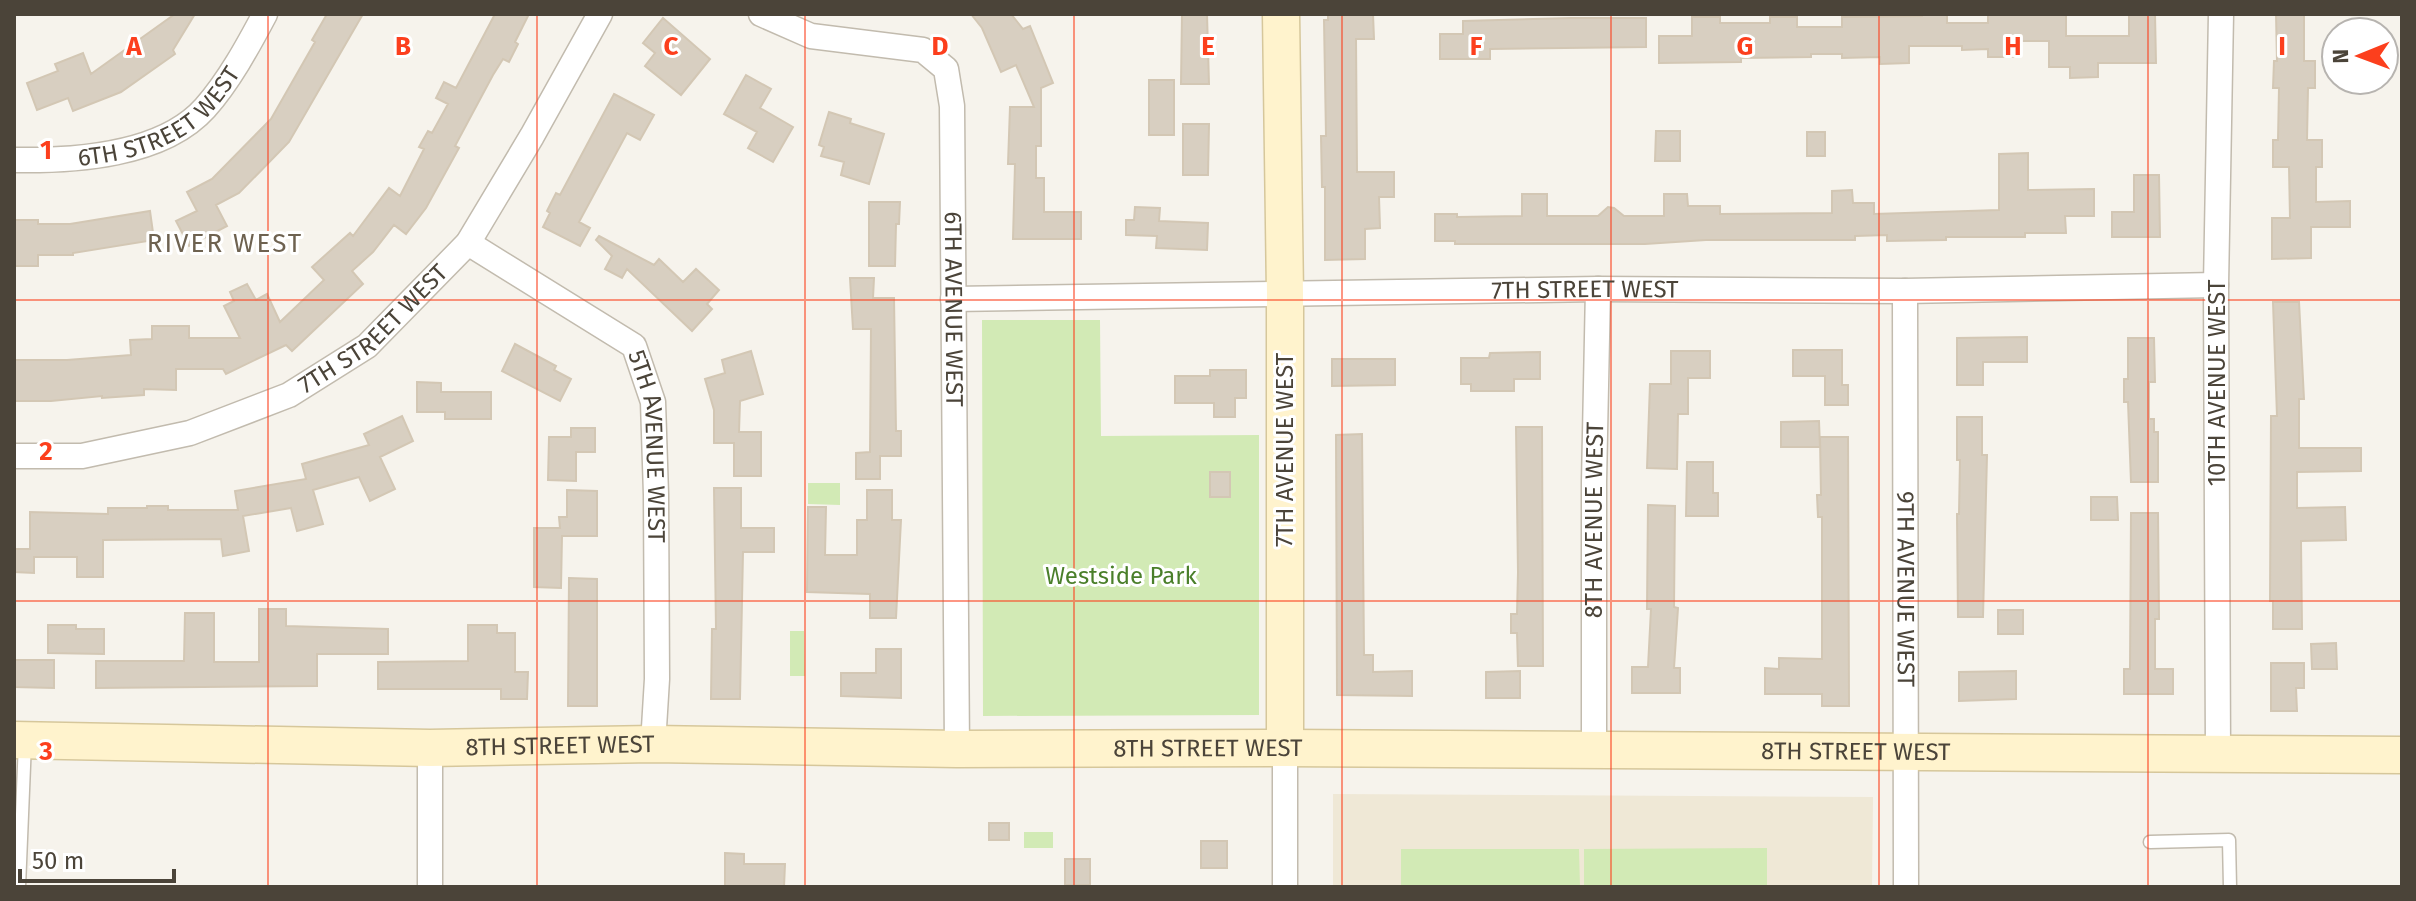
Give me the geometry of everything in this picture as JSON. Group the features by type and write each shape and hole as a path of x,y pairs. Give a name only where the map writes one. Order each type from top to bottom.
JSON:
{"street":[{"name":"6TH STREET WEST","path":"14,160 60,161 118,153 167,136 204,109 245,51 265,14"},
{"name":"7TH STREET WEST","path":"14,456 82,456 190,433 289,395 367,346 468,243 600,14"},
{"name":"6TH AVENUE WEST","path":"761,14 811,36 923,50 946,69 952,106 957,749"},
{"name":"7TH AVENUE WEST","path":"1281,14 1285,294 1285,887"},
{"name":"10TH AVENUE WEST","path":"2218,753 2216,285 2221,14"},
{"name":"5TH AVENUE WEST","path":"468,243 634,346 653,402 657,679 653,744"},
{"name":"7TH STREET WEST","path":"953,299 1598,289 1905,291 2216,285"},
{"name":"8TH AVENUE WEST","path":"1594,750 1598,289"},
{"name":"9TH AVENUE WEST","path":"1905,291 1906,887"},
{"name":"8TH STREET WEST","path":"19,740 430,748 653,744 957,749 2402,755"},
{"path":"430,748 430,887"}],"lane":[{"path":"19,740 19,887"},
{"path":"2150,842 2229,840 2230,887"}],"shaded area":[{"path":"1333,794 1873,797 1872,887 1333,887"}],"green space":[{"name":"Westside Park","path":"982,320 1100,320 1101,436 1259,435 1259,715 983,716"},
{"path":"808,483 840,483 840,505 808,504"},
{"path":"790,631 804,631 805,676 790,676"},
{"path":"1024,832 1053,832 1053,848 1024,848"},
{"path":"1767,848 1767,887 1584,887 1584,849"},
{"path":"1401,849 1579,849 1580,887 1401,887"}],"building":[{"path":"175,14 195,14 173,50 175,54 121,92 73,111 68,98 37,110 27,83 58,71 55,64 83,53 91,74"},
{"path":"327,14 363,14 289,142 239,193 216,205 227,226 189,246 176,221 197,211 187,192 212,179 271,119 315,42 312,40"},
{"path":"495,14 529,14 509,62 503,59 493,75 455,146 459,148 426,208 406,234 394,225 373,252 352,271 363,284 292,351 286,345 226,374 223,369 176,369 176,390 144,389 144,395 14,401 14,360 131,355 130,340 152,339 152,326 189,326 189,338 240,338 224,306 234,301 230,292 247,284 256,300 267,294 280,322 324,280 312,267 350,233 353,236 389,188 400,196 424,149 419,147 428,131 432,133 448,104 436,98 444,82 456,88"},
{"path":"971,14 1011,14 1023,29 1030,26 1053,83 1041,88 1041,146 1036,146 1036,178 1044,178 1044,212 1081,212 1081,239 1013,239 1015,164 1008,164 1010,107 1034,107 1016,65 1001,72 982,28"},
{"path":"1182,14 1207,14 1209,84 1181,84"},
{"path":"1328,14 1373,14 1374,39 1356,39 1357,172 1394,172 1394,197 1379,197 1380,228 1365,229 1365,259 1325,260 1321,136 1326,136 1324,20 1328,20"},
{"path":"1947,14 1947,23 1988,23 1988,15 2066,14 2066,36 2129,36 2129,14 2155,14 2156,63 2098,63 2098,77 2070,78 2070,67 2049,67 2049,41 2017,41 2017,57 1988,57 1988,49 1962,50 1962,46 1909,46 1909,63 1880,64 1880,57 1842,58 1842,54 1811,54 1811,57 1741,58 1741,62 1659,63 1659,36 1692,36 1692,17 1720,17 1720,23 1770,23 1770,17 1797,17 1797,27 1842,27 1842,17"},
{"path":"2276,14 2304,14 2304,61 2315,61 2315,88 2308,88 2307,140 2322,140 2322,167 2316,167 2316,202 2350,201 2350,227 2311,227 2311,258 2272,259 2272,218 2290,218 2289,167 2273,167 2273,140 2278,140 2279,88 2273,88 2274,61 2277,61"},
{"path":"663,18 710,59 681,95 645,66 655,53 643,43"},
{"path":"1646,18 1646,47 1490,49 1490,59 1440,59 1440,34 1463,34 1463,21"},
{"path":"746,75 771,89 760,108 793,127 773,162 748,148 757,132 724,114"},
{"path":"1149,80 1174,80 1174,135 1149,135"},
{"path":"614,94 654,115 640,140 627,133 579,222 590,228 580,246 543,227 556,193 560,195"},
{"path":"829,112 851,119 850,123 884,134 869,184 841,175 844,162 821,156 824,147 819,145"},
{"path":"1183,124 1209,124 1208,175 1183,175"},
{"path":"1656,131 1680,131 1680,161 1655,161"},
{"path":"1807,132 1825,132 1825,156 1807,156"},
{"path":"2028,153 2028,190 2094,189 2094,216 2065,216 2066,233 2025,233 2025,237 1946,237 1946,240 1887,241 1887,235 1855,236 1855,240 1706,240 1645,244 1455,244 1455,241 1435,241 1435,214 1457,214 1457,217 1522,216 1522,194 1547,194 1547,216 1598,216 1608,207 1624,216 1664,216 1664,194 1687,194 1688,206 1720,206 1720,214 1832,213 1832,191 1852,190 1853,203 1874,203 1874,214 1999,210 1999,154"},
{"path":"2134,175 2159,175 2160,237 2112,237 2112,212 2134,212"},
{"path":"869,202 900,202 895,266 869,266"},
{"path":"1135,207 1160,208 1159,221 1208,223 1207,250 1156,248 1157,236 1126,235 1126,220 1134,220"},
{"path":"150,211 154,240 73,255 38,255 38,266 14,266 14,220 70,224"},
{"path":"599,236 654,265 659,259 683,282 696,269 719,290 707,304 712,309 692,331 627,269 622,278 605,269 612,256 596,240"},
{"path":"850,278 874,278 873,298 894,298 896,431 901,431 901,456 880,456 880,479 856,479 856,453 870,452 871,329 853,329"},
{"path":"2273,302 2299,302 2304,399 2299,399 2299,448 2361,448 2361,471 2297,472 2297,508 2345,507 2346,540 2301,541 2302,629 2273,629 2273,601 2270,601 2271,416 2277,416"},
{"path":"2027,337 2027,362 1983,362 1983,385 1957,385 1957,338"},
{"path":"2128,338 2154,338 2155,382 2149,382 2149,419 2154,419 2154,432 2158,432 2158,482 2131,482 2128,402 2124,402 2124,379 2128,379"},
{"path":"515,344 556,366 554,370 571,379 560,401 502,371"},
{"path":"1793,350 1842,350 1842,385 1848,385 1848,405 1825,405 1825,376 1793,376"},
{"path":"751,351 763,394 740,401 739,432 761,432 761,476 734,476 734,443 714,443 714,410 705,379 725,373 722,360"},
{"path":"1671,351 1710,351 1710,378 1688,378 1688,414 1678,414 1677,469 1647,468 1650,384 1671,384"},
{"path":"1540,352 1540,379 1514,379 1514,391 1471,391 1471,384 1461,384 1461,358 1489,358 1490,353"},
{"path":"1332,359 1395,359 1395,385 1332,386"},
{"path":"1210,370 1246,370 1246,398 1235,398 1235,417 1214,417 1214,403 1175,403 1175,376 1210,376"},
{"path":"417,382 441,383 441,392 491,392 491,419 445,419 445,412 417,412"},
{"path":"402,416 413,441 380,457 395,489 370,501 359,477 313,490 323,524 297,531 291,508 243,516 249,551 223,556 221,539 103,540 103,577 77,577 77,557 34,557 34,573 14,572 14,549 30,549 30,512 108,514 108,508 147,506 168,506 168,510 238,510 235,491 306,479 302,464 369,445 364,434"},
{"path":"1957,417 1982,417 1982,455 1987,455 1983,617 1958,617 1960,460 1957,460"},
{"path":"1819,421 1820,447 1781,447 1781,422"},
{"path":"1516,427 1542,427 1543,666 1518,666 1517,633 1511,633 1511,614 1517,614"},
{"path":"571,428 595,428 595,452 576,452 576,481 548,480 549,437 571,437"},
{"path":"1362,434 1364,655 1373,655 1373,672 1412,671 1412,696 1337,695 1336,435"},
{"path":"1820,437 1848,437 1849,706 1822,706 1822,694 1765,694 1765,668 1779,669 1779,658 1822,659 1822,517 1818,517 1817,495 1821,495"},
{"path":"1687,462 1713,462 1713,493 1718,493 1718,516 1686,516"},
{"path":"1210,472 1230,472 1230,497 1210,497"},
{"path":"714,488 741,488 741,528 774,528 774,552 743,552 740,699 711,699 712,629 716,629"},
{"path":"567,490 597,491 597,536 562,536 561,588 534,587 534,528 560,528 559,517 567,517"},
{"path":"867,490 892,490 892,520 901,520 896,618 870,618 870,594 807,592 808,507 826,507 825,555 857,555 857,520 867,520"},
{"path":"2091,497 2117,497 2118,520 2091,520"},
{"path":"1648,505 1675,506 1674,607 1678,608 1674,668 1680,668 1680,693 1632,693 1632,667 1648,667 1651,609 1647,609"},
{"path":"2131,513 2158,513 2159,619 2155,619 2155,669 2173,669 2173,694 2124,694 2124,669 2130,669"},
{"path":"569,578 597,579 597,706 568,706"},
{"path":"259,609 286,609 286,626 388,629 388,654 317,654 317,686 96,688 96,661 184,661 185,613 214,613 214,662 259,662"},
{"path":"1998,610 2023,610 2023,634 1998,634"},
{"path":"48,625 104,629 104,654 48,653"},
{"path":"468,625 497,625 497,633 515,633 515,672 528,672 527,699 501,699 501,689 378,689 378,662 468,661"},
{"path":"2336,643 2337,669 2312,669 2311,644"},
{"path":"876,649 901,649 901,698 841,696 841,673 876,673"},
{"path":"14,660 54,660 54,688 14,687"},
{"path":"2271,663 2304,663 2304,688 2296,688 2297,711 2271,711"},
{"path":"1520,671 1520,698 1486,698 1486,672"},
{"path":"2016,671 2016,699 1959,701 1959,672"},
{"path":"989,823 1009,823 1009,840 989,840"},
{"path":"1201,841 1227,841 1227,868 1201,868"},
{"path":"725,853 744,854 744,864 785,864 784,887 725,887"},
{"path":"1065,859 1090,859 1090,885 1065,885"}],"district":[{"name":"RIVER WEST","path":"225,243"}]}
